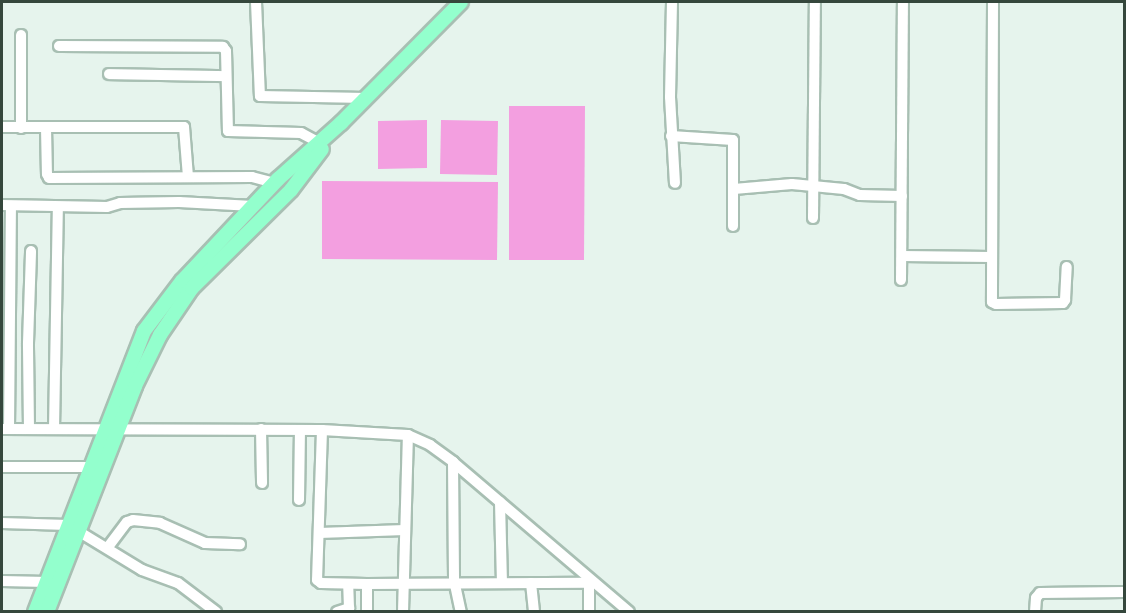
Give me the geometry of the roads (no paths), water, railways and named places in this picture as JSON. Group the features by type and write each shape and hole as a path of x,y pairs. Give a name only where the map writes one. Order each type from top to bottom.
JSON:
{"main road":[{"path":"35,612 73,528 112,429 144,331 182,281 274,183 341,123 460,2"},
{"path":"47,612 91,466 160,335 192,288 291,190 341,123"}],"street":[{"path":"256,2 260,96 366,98"},
{"path":"672,2 672,136 675,183"},
{"path":"813,218 815,2"},
{"path":"902,280 903,2"},
{"path":"993,2 992,299 996,304 1063,303 1067,267"},
{"path":"21,35 21,128"},
{"path":"59,46 223,47 226,51 228,131 301,133 320,143"},
{"path":"109,74 226,76"},
{"path":"2,127 184,127 188,177"},
{"path":"46,128 48,177 254,178 274,183"},
{"path":"672,136 731,138 735,143 733,226"},
{"path":"734,189 775,184 844,189 860,195 902,196"},
{"path":"253,206 170,202 120,203 107,207 6,205 5,429 261,429 408,435 430,445 453,462 588,580 629,612"},
{"path":"54,429 58,207"},
{"path":"29,429 31,251"},
{"path":"902,256 991,257"},
{"path":"261,429 262,483"},
{"path":"299,500 300,430"},
{"path":"322,430 319,582 348,584 531,583 588,580"},
{"path":"403,612 408,435"},
{"path":"453,462 456,582 460,612"},
{"path":"2,467 91,466"},
{"path":"500,502 502,583"},
{"path":"108,547 127,522 133,520 160,523 205,543 240,544"},
{"path":"2,523 73,528 108,547 142,570 178,583 216,612"},
{"path":"319,533 405,530"},
{"path":"588,580 589,612"},
{"path":"2,581 47,582"},
{"path":"531,583 534,612"},
{"path":"338,612 349,608 348,584"},
{"path":"367,584 367,612"},
{"path":"1035,612 1036,598 1040,592 1125,592"}]}
